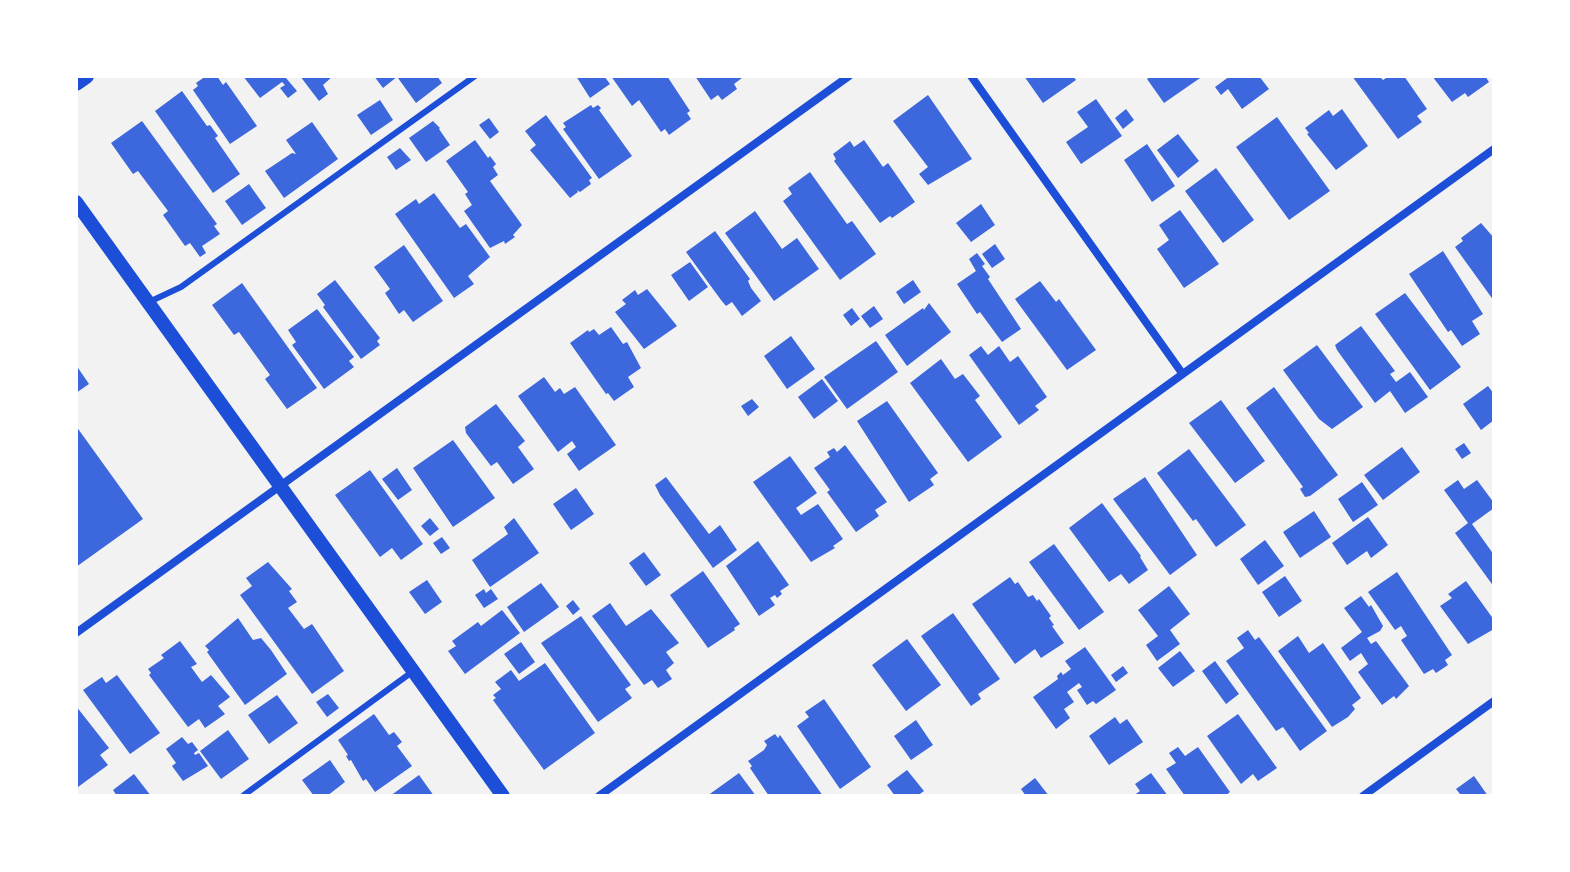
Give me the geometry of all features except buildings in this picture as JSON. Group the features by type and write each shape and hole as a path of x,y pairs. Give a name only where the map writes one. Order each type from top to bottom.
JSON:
{"main road":[{"path":"76,83 86,76"}],"street":[{"path":"76,633 849,76"},
{"path":"971,76 1182,373"},
{"path":"599,796 1494,149"},
{"path":"76,202 81,218 149,302 503,796"},
{"path":"1363,796 1494,701"}],"lane":[{"path":"149,302 181,287 475,76"},
{"path":"244,795 414,671"}]}
